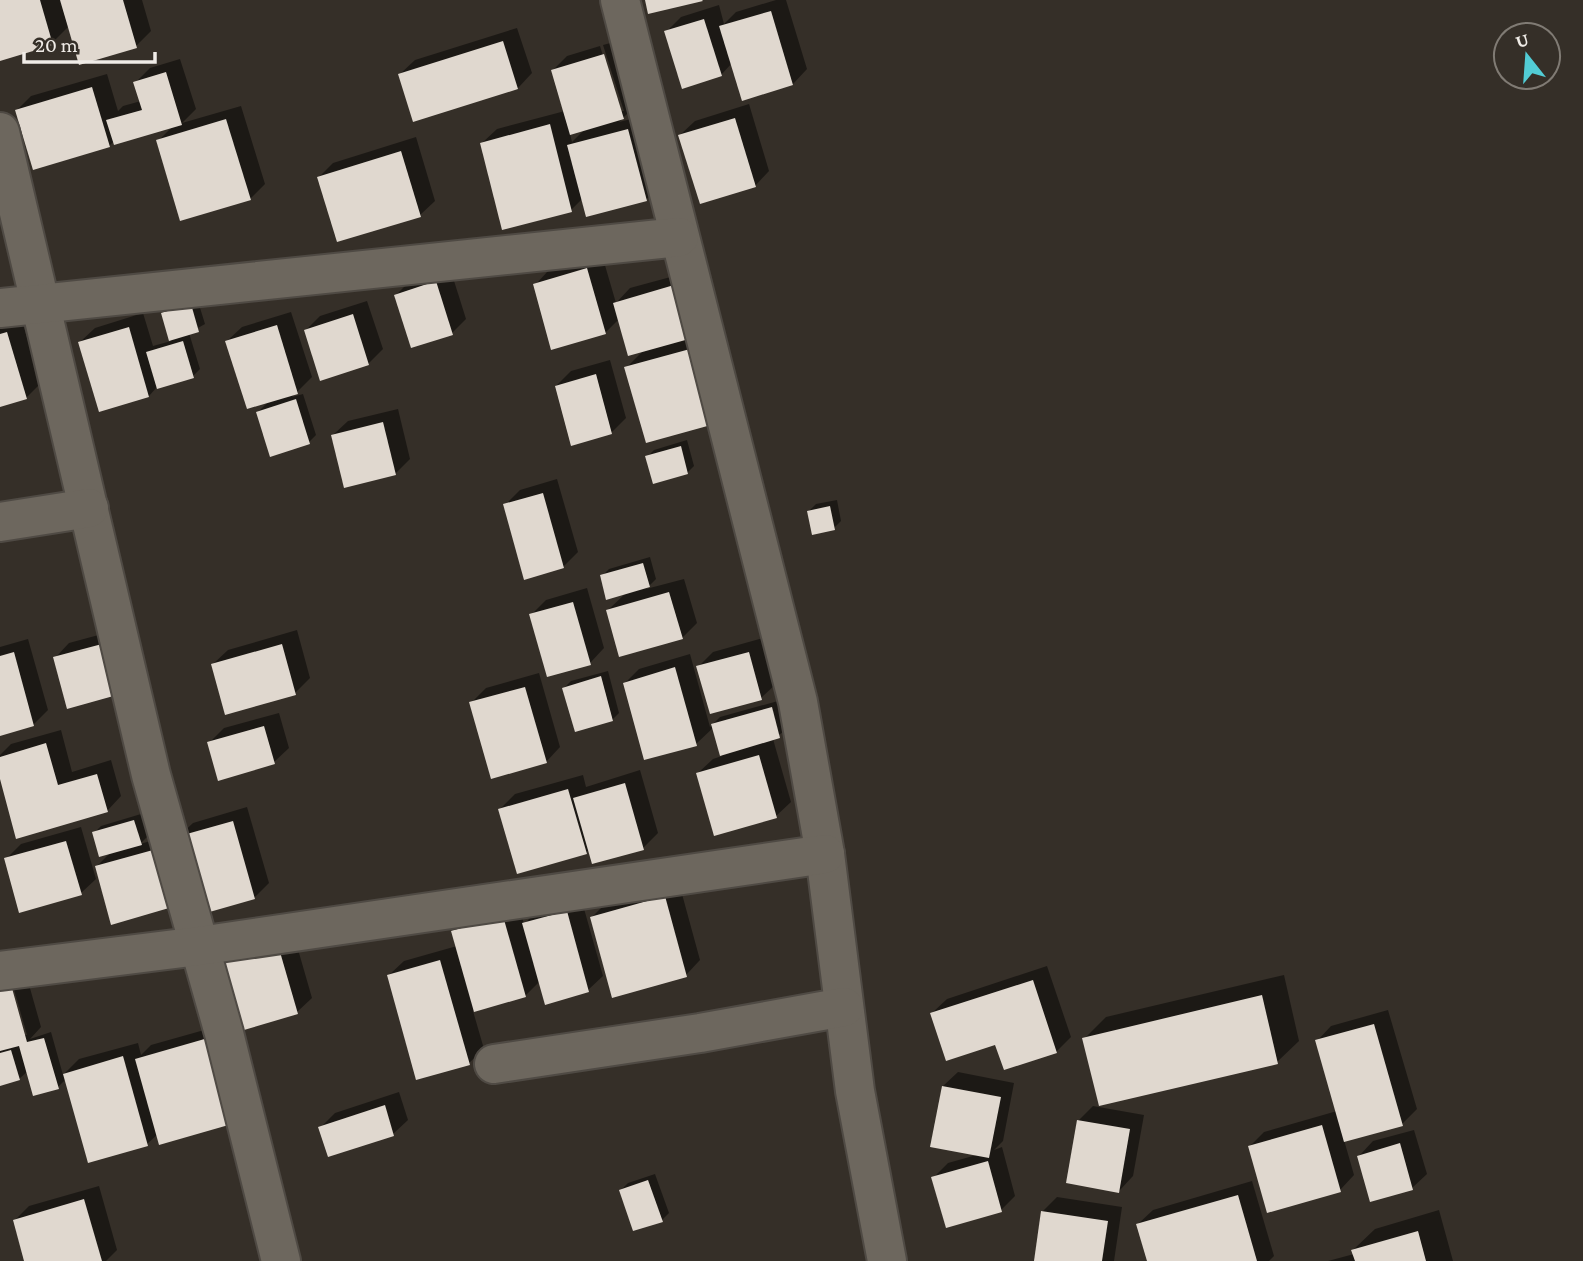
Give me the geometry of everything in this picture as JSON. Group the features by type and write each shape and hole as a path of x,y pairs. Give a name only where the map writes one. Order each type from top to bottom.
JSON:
{"street":[{"path":"620,0 798,702 825,854 855,1091 887,1261"},
{"path":"0,132 151,775 224,1033 281,1261"},
{"path":"0,308 679,237"},
{"path":"0,522 89,508"},
{"path":"0,971 199,946 825,854"},
{"path":"494,1063 700,1033 844,1007"}],"building":[{"path":"0,0 40,0 53,45 0,61"},
{"path":"60,0 123,0 137,48 79,65"},
{"path":"645,0 702,0 703,1 648,14"},
{"path":"771,11 793,85 742,101 719,26"},
{"path":"704,19 722,76 682,89 664,31"},
{"path":"503,41 518,89 413,122 398,74"},
{"path":"604,54 624,119 570,135 551,70"},
{"path":"166,72 182,125 114,145 106,120 142,110 133,82"},
{"path":"92,87 110,147 33,170 15,110"},
{"path":"735,118 756,187 700,204 678,135"},
{"path":"226,119 251,200 180,221 156,140"},
{"path":"550,124 572,212 502,230 480,143"},
{"path":"628,129 647,201 586,217 567,145"},
{"path":"401,151 421,217 337,242 317,177"},
{"path":"587,268 606,334 551,350 533,284"},
{"path":"436,281 453,335 411,348 394,295"},
{"path":"674,285 689,339 628,356 613,303"},
{"path":"191,304 199,332 169,341 161,313"},
{"path":"353,314 369,365 320,381 304,330"},
{"path":"277,325 298,394 247,409 225,341"},
{"path":"129,327 149,397 99,412 78,342"},
{"path":"7,332 27,399 0,407 0,334"},
{"path":"183,341 194,378 157,389 146,352"},
{"path":"690,349 711,425 646,443 624,367"},
{"path":"596,374 612,434 571,446 555,386"},
{"path":"296,399 310,444 270,457 256,412"},
{"path":"383,422 396,475 344,488 331,435"},
{"path":"681,446 688,474 653,484 645,456"},
{"path":"543,493 564,568 524,580 503,504"},
{"path":"830,506 835,530 812,535 807,511"},
{"path":"643,563 650,587 606,600 600,575"},
{"path":"669,592 683,639 619,657 606,610"},
{"path":"573,602 591,665 547,677 529,614"},
{"path":"102,644 117,695 67,709 53,657"},
{"path":"282,644 296,695 225,715 211,664"},
{"path":"14,652 34,726 0,736 0,656"},
{"path":"749,652 762,700 710,714 696,666"},
{"path":"675,667 697,746 644,760 623,683"},
{"path":"601,676 613,721 575,732 562,688"},
{"path":"525,687 547,763 491,779 469,702"},
{"path":"772,707 780,738 720,756 711,724"},
{"path":"264,726 275,764 218,781 207,742"},
{"path":"46,743 58,785 97,774 108,812 16,839 0,779 0,757"},
{"path":"759,755 777,818 714,836 696,773"},
{"path":"625,783 644,850 592,864 573,798"},
{"path":"568,789 587,854 517,874 498,809"},
{"path":"134,820 142,845 99,857 92,832"},
{"path":"233,821 255,899 199,915 176,837"},
{"path":"66,841 82,895 19,913 4,858"},
{"path":"153,850 169,908 111,925 95,866"},
{"path":"665,896 687,977 612,998 590,917"},
{"path":"567,911 589,992 545,1005 522,923"},
{"path":"503,916 526,997 474,1012 451,931"},
{"path":"278,945 298,1014 237,1032 217,963"},
{"path":"440,960 470,1065 416,1080 387,975"},
{"path":"1033,980 1057,1053 1004,1070 995,1045 946,1061 930,1013"},
{"path":"10,981 27,1042 44,1038 59,1089 33,1096 19,1046 0,1051 0,983"},
{"path":"1262,995 1278,1064 1099,1106 1082,1038"},
{"path":"1374,1024 1403,1126 1344,1142 1315,1040"},
{"path":"208,1038 232,1124 159,1145 135,1059"},
{"path":"11,1050 20,1080 0,1086 0,1053"},
{"path":"123,1056 148,1146 88,1163 63,1074"},
{"path":"942,1086 1001,1097 989,1158 930,1147"},
{"path":"385,1105 394,1136 328,1157 318,1127"},
{"path":"1077,1120 1130,1129 1119,1193 1066,1183"},
{"path":"1322,1125 1341,1192 1267,1213 1248,1146"},
{"path":"1400,1143 1413,1190 1370,1202 1357,1156"},
{"path":"988,1161 1002,1212 946,1228 931,1177"},
{"path":"648,1180 663,1222 633,1231 619,1190"},
{"path":"1238,1195 1257,1261 1147,1261 1136,1224"},
{"path":"84,1199 102,1261 24,1261 13,1220"},
{"path":"1041,1211 1108,1221 1102,1261 1034,1261"},
{"path":"1418,1231 1426,1261 1355,1261 1351,1250"}]}
